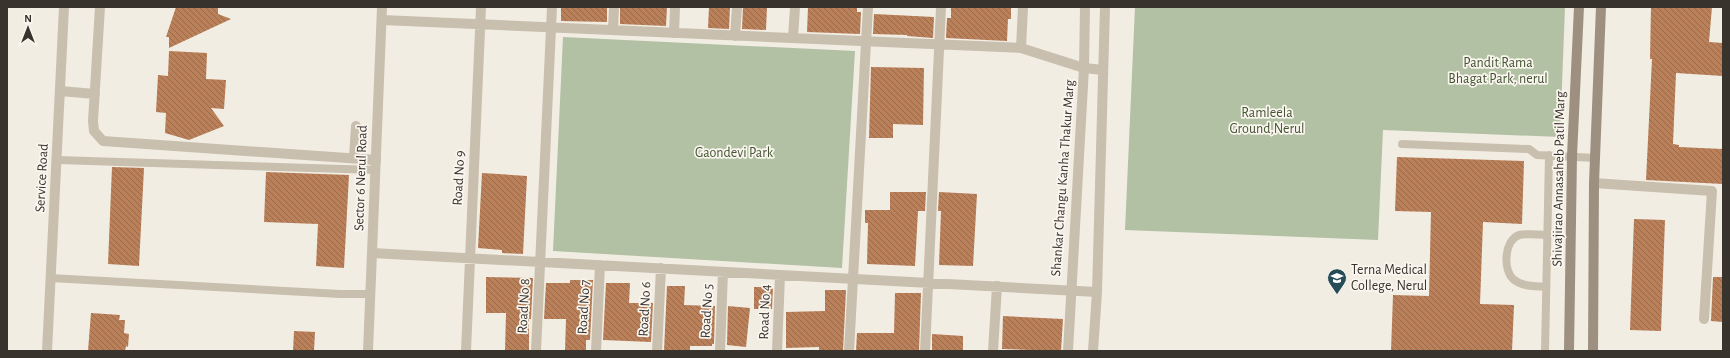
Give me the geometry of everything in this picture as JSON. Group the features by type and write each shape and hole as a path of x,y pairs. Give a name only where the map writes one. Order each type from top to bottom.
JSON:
{"main road":[{"name":"Shivajirao Annasaheb Patil Marg","path":"1569,351 1572,156 1579,7"},
{"path":"1593,351 1594,183 1601,7"}],"street":[{"name":"Service Road","path":"47,351 64,7"},
{"path":"100,7 94,131 103,141 354,158 376,165"},
{"name":"Sector 6 Nerul Road","path":"368,351 382,7"},
{"name":"Road No 9","path":"466,351 481,7"},
{"name":"Road No 8","path":"536,351 552,7"},
{"path":"613,30 614,7"},
{"path":"674,33 675,7"},
{"path":"735,36 737,7"},
{"path":"793,38 795,7"},
{"path":"849,351 868,7"},
{"path":"925,351 941,7"},
{"path":"1021,48 1023,7"},
{"name":"Shankar Changu Kanha Thakur Marg","path":"1068,351 1070,290 1084,68 1085,7"},
{"path":"1093,351 1097,292 1105,7"},
{"path":"382,20 1021,48 1084,68 1103,70"},
{"path":"60,91 95,94"},
{"path":"354,158 356,126"},
{"path":"1594,183 1712,191 1704,319"},
{"path":"372,253 1097,292"},
{"name":"Road No 7","path":"596,351 600,265"},
{"name":"Road No 6","path":"657,351 660,268"},
{"name":"Road No 5","path":"720,351 723,272"},
{"name":"Road No 4","path":"777,351 780,275"},
{"path":"994,351 997,286"}],"lane":[{"path":"1402,144 1529,149 1537,155 1595,158"},
{"path":"1545,351 1549,155"},
{"path":"56,160 376,165"},
{"path":"1546,287 1528,285 1519,282 1513,278 1506,261 1508,247 1514,239 1520,235 1547,234"},
{"path":"50,278 340,294 370,294"}],"green space":[{"name":"Ramleela Ground,Nerul","path":"1135,7 1565,7 1560,137 1383,130 1378,240 1125,230"},
{"name":"Gaondevi Park","path":"563,37 855,51 842,268 553,251"}],"building":[{"path":"176,7 218,7 218,14 231,19 169,48 169,37 166,37"},
{"path":"561,7 607,7 607,22 561,21"},
{"path":"620,7 667,7 666,26 620,24"},
{"path":"709,7 730,7 729,29 708,28"},
{"path":"743,7 767,7 766,30 742,29"},
{"path":"808,7 857,7 857,12 861,12 860,34 807,32"},
{"path":"951,7 1011,7 1011,19 1008,19 1007,41 946,38 947,18 951,18"},
{"path":"1651,7 1712,7 1709,42 1723,43 1723,76 1676,73 1673,144 1679,145 1679,147 1723,149 1723,184 1646,180 1652,59 1650,59"},
{"path":"874,14 934,17 933,38 907,35 873,34"},
{"path":"169,51 207,53 206,79 226,80 224,109 211,108 224,126 189,140 165,133 166,113 156,112 158,75 168,76"},
{"path":"871,67 924,68 923,125 893,124 893,138 869,138"},
{"path":"1397,157 1524,161 1522,224 1483,222 1480,304 1514,305 1512,351 1391,351 1393,295 1429,296 1431,212 1395,211"},
{"path":"112,167 144,168 139,266 108,264"},
{"path":"266,172 349,175 344,268 316,266 318,224 264,222"},
{"path":"482,173 527,176 523,254 502,253 502,250 478,248"},
{"path":"890,192 926,192 925,211 918,211 915,266 867,264 868,223 865,223 865,210 890,210"},
{"path":"939,192 977,194 973,266 939,265 941,211 938,211"},
{"path":"1634,219 1665,220 1661,331 1630,330"},
{"path":"486,277 533,278 531,319 529,319 529,351 505,351 506,313 486,313"},
{"path":"1713,277 1723,277 1723,322 1711,321"},
{"path":"570,280 593,280 590,340 586,340 586,351 565,351 566,319 544,319 546,283 570,283"},
{"path":"606,283 630,283 629,303 653,303 651,342 603,340"},
{"path":"667,286 685,286 684,305 715,306 714,344 712,344 712,346 690,346 690,351 664,351"},
{"path":"754,287 773,287 772,309 754,309"},
{"path":"825,290 846,290 843,351 819,351 819,347 786,348 786,312 825,311"},
{"path":"895,293 921,293 919,351 856,351 857,333 894,333"},
{"path":"728,306 750,308 746,347 727,345"},
{"path":"91,313 120,315 119,320 125,320 124,333 129,334 128,347 126,346 125,351 88,351"},
{"path":"1003,316 1063,319 1061,351 1002,349"},
{"path":"294,331 315,332 314,351 293,351"},
{"path":"932,334 963,336 963,351 932,351"}],"place":[{"name":"Terna Medical College, Nerul","path":"1337,295"}],"park label":[{"name":"Pandit Rama Bhagat Park, nerul","path":"1498,72"}]}
